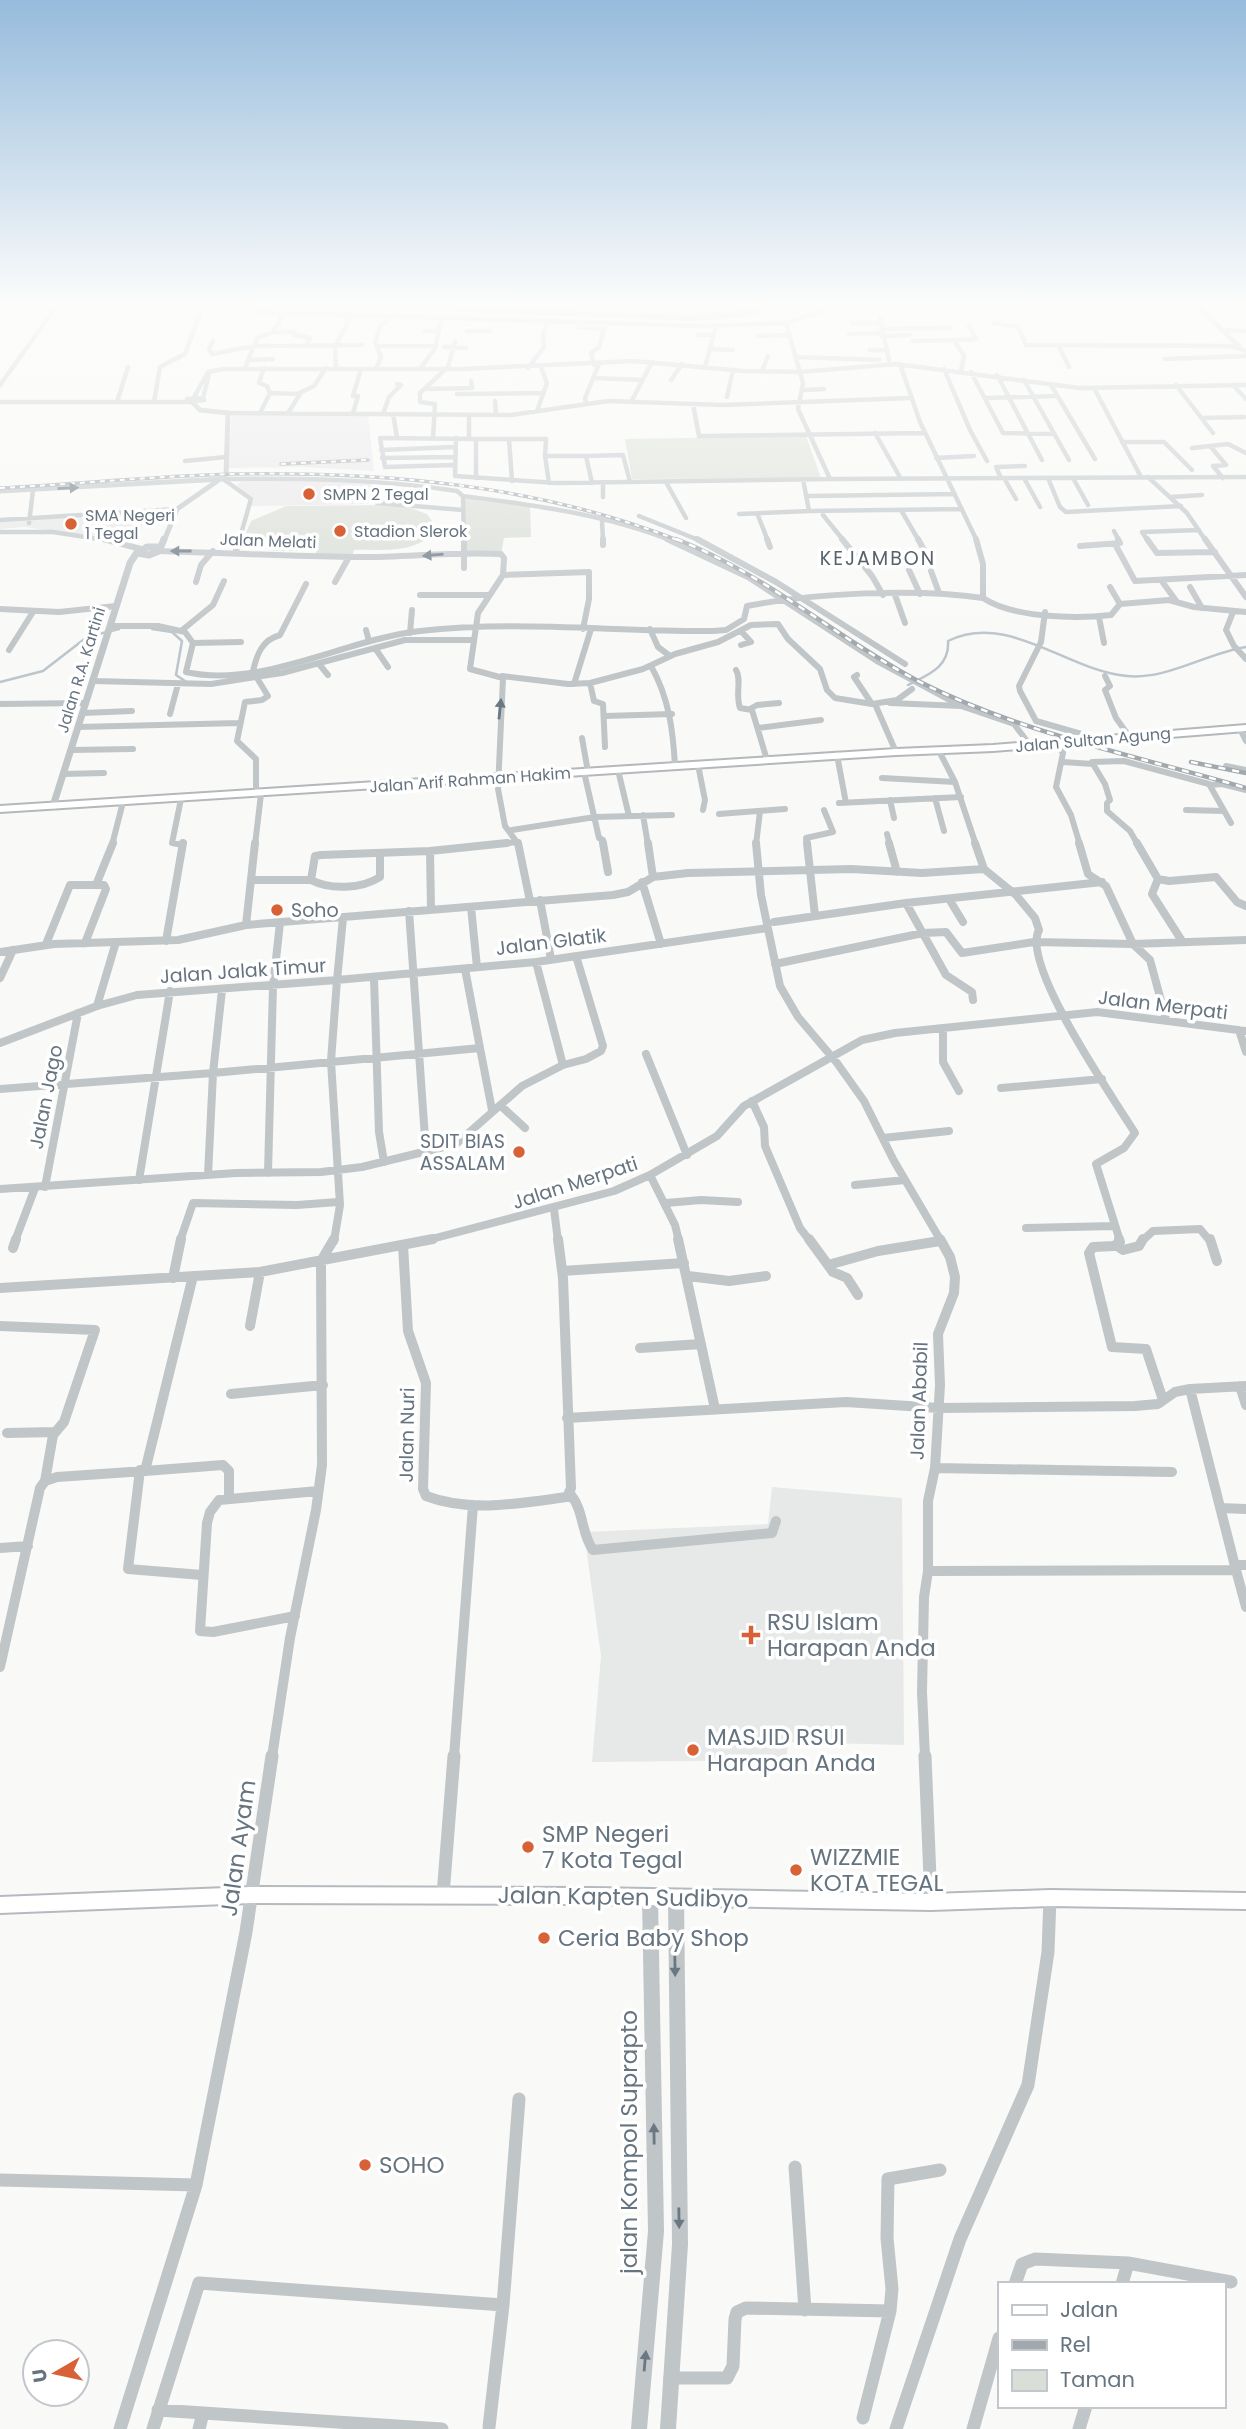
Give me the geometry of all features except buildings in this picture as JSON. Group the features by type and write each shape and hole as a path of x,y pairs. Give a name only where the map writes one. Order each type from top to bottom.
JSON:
{"highway":[{"name":"Jalan Sultan Agung","path":"939,751 1243,729"},
{"name":"Jalan Arif Rahman Hakim","path":"0,809 837,755 939,751"}],"main road":[{"name":"Jalan Kapten Sudibyo","path":"0,1905 251,1895 650,1897 931,1902 1050,1898 1246,1901"}],"street":[{"path":"0,520 177,509 226,475 228,419"},
{"path":"394,419 397,437"},
{"path":"433,419 433,438"},
{"path":"469,419 469,439"},
{"path":"696,419 699,436 924,433"},
{"path":"805,419 830,479"},
{"path":"919,419 982,549 986,582 983,598"},
{"path":"965,419 988,461"},
{"path":"996,419 1003,433 1054,434"},
{"path":"1020,419 1042,460"},
{"path":"1046,419 1069,460"},
{"path":"1070,419 1095,459"},
{"path":"1110,419 1144,477 1181,506 1246,597"},
{"path":"1203,419 1213,433"},
{"path":"875,433 901,479"},
{"path":"453,465 385,467 381,438 546,439 545,456 549,482"},
{"path":"456,439 453,465 455,476 512,481 592,483 1246,477"},
{"path":"476,439 476,478"},
{"path":"509,439 512,481"},
{"path":"1122,442 1165,442 1192,470"},
{"path":"1192,448 1232,445 1246,453"},
{"path":"381,450 455,447"},
{"path":"1211,447 1224,459 1226,465 1213,466 1223,478"},
{"path":"545,456 623,455 630,482"},
{"path":"586,456 592,483"},
{"path":"936,458 974,456"},
{"path":"185,461 226,457"},
{"path":"382,458 454,457"},
{"path":"1016,499 995,467 1025,466"},
{"path":"0,491 305,477 449,488 463,496 530,504 602,520 696,550 744,574 913,684 961,706 1016,725 1030,745"},
{"path":"1024,478 1040,507"},
{"path":"1048,478 1060,507 1066,512 1181,506"},
{"path":"1073,478 1088,505"},
{"path":"223,479 251,499 236,551"},
{"path":"803,479 810,513"},
{"path":"873,480 887,510"},
{"path":"603,482 603,497"},
{"path":"666,482 686,518"},
{"path":"27,530 33,490"},
{"path":"807,496 955,494"},
{"path":"1171,498 1202,495"},
{"path":"463,496 464,568"},
{"path":"377,503 463,510"},
{"path":"130,563 160,550 177,509"},
{"path":"738,514 962,509"},
{"path":"901,510 924,550"},
{"path":"757,513 770,547"},
{"path":"823,515 872,576 883,595"},
{"path":"639,516 695,536 805,599 905,664"},
{"path":"602,520 603,545"},
{"path":"0,531 27,530 101,539 141,549 154,547 160,550"},
{"path":"1199,530 1142,532 1157,553 1215,552"},
{"path":"1080,546 1121,543 1115,531"},
{"path":"141,549 165,538"},
{"path":"1115,544 1135,581 1246,575"},
{"path":"141,549 149,555"},
{"name":"Jalan R.A. Kartini","path":"54,806 130,563 141,549"},
{"name":"Jalan Melati","path":"160,550 349,557 423,556 463,552 501,554 504,558 503,575"},
{"path":"196,582 201,565 213,551"},
{"path":"335,582 349,557"},
{"path":"908,570 920,594"},
{"path":"931,570 939,593"},
{"path":"574,682 580,672 587,629 589,572 503,575 478,613 471,671 502,676 574,682 590,683 651,666 668,654 718,642 741,627 749,605 805,599 939,593 969,594 983,598 995,606 1099,617 1115,613 1115,607 1120,604 1155,600 1246,612"},
{"path":"1161,580 1177,602"},
{"path":"181,631 213,605 224,581"},
{"path":"246,925 258,794 256,759 237,741 240,723 246,701 262,700 268,696 255,674 256,652 270,637 280,635 306,584"},
{"path":"1110,587 1120,604"},
{"path":"1189,587 1202,608"},
{"path":"421,595 488,595"},
{"path":"895,595 905,623"},
{"path":"0,610 62,612 116,606"},
{"path":"410,633 412,610"},
{"path":"9,650 33,612"},
{"path":"1045,612 1040,644 1019,686 1033,718 1068,732 1099,739"},
{"path":"1233,612 1226,630 1235,648 1246,659"},
{"path":"1099,617 1104,643"},
{"path":"109,629 158,626 188,634 192,643 186,670 189,674 204,677 255,674 369,641 410,633 587,629 713,631 761,622 778,624 785,630 788,639 820,669 831,696 872,702 961,706"},
{"path":"741,627 751,642 741,645"},
{"path":"650,629 668,654"},
{"path":"366,630 369,641"},
{"path":"93,681 195,685 319,664 414,639 475,633"},
{"path":"192,643 242,642"},
{"path":"375,648 388,667"},
{"path":"319,664 328,675"},
{"path":"651,666 663,686 672,714 675,766"},
{"path":"736,670 740,675 736,701 740,708 750,709 760,704 779,703"},
{"path":"857,674 854,677 872,702 896,752"},
{"path":"502,676 499,778 506,829 595,817 672,814"},
{"path":"1105,676 1110,686 1105,690 1109,704 1129,736"},
{"path":"590,683 594,701 603,704 605,747"},
{"path":"170,714 178,684"},
{"path":"888,702 897,700 913,684"},
{"path":"0,704 86,703"},
{"path":"750,709 767,760"},
{"path":"83,713 132,711"},
{"path":"605,716 672,714"},
{"path":"758,728 821,720"},
{"path":"78,727 240,723"},
{"path":"1243,729 1246,741"},
{"path":"582,738 586,772 608,872"},
{"path":"1056,743 1063,753 1056,787 1071,815 1088,874 1102,882 1109,891 1133,944 1150,960 1166,1019"},
{"path":"71,750 133,749"},
{"path":"939,751 961,797 984,869 1013,893 1035,919 1039,930 1034,942 1037,956 1061,1014 1135,1136 1118,1154 1096,1164 1120,1242 1093,1248 1089,1253 1112,1347 1146,1349 1163,1400"},
{"path":"837,755 843,803 961,797"},
{"path":"1063,762 1124,761 1210,785 1220,783 1246,790"},
{"path":"1092,762 1105,784 1110,800 1107,803 1107,811 1130,831 1158,879"},
{"path":"698,765 705,800 703,810"},
{"path":"1226,766 1246,770"},
{"path":"618,770 629,816"},
{"path":"63,774 104,773"},
{"path":"882,778 955,782"},
{"path":"1210,785 1231,822"},
{"path":"935,798 944,831"},
{"path":"166,941 183,843 172,843 181,799"},
{"path":"890,800 894,818"},
{"path":"96,885 114,840 122,802"},
{"path":"719,814 785,810"},
{"path":"815,916 807,871 806,838 833,832 824,810"},
{"path":"1186,810 1224,811"},
{"name":"Jalan Ababil","path":"760,811 756,844 758,872 771,925 775,964 787,1002 855,1085 952,1263 955,1285 938,1334 939,1408 935,1468 928,1501 928,1571 924,1597 922,1692 931,1902"},
{"path":"643,815 653,877"},
{"path":"512,830 519,842 530,901"},
{"path":"887,834 897,872"},
{"path":"311,880 315,856 430,851 519,842"},
{"path":"430,851 431,910"},
{"path":"251,880 311,880 320,885 370,884 380,877 380,853"},
{"path":"0,952 46,944 166,941 246,925 621,894 635,889 653,877 704,872 851,869 922,873 984,869"},
{"path":"1158,879 1170,881 1216,877 1237,902 1246,906"},
{"path":"1158,879 1152,894 1182,941"},
{"path":"771,925 906,903 1102,882"},
{"path":"642,883 661,944"},
{"path":"46,944 70,885 104,886 106,889 86,943"},
{"path":"949,899 963,922"},
{"path":"540,900 551,959"},
{"path":"906,903 946,975 969,989 973,1000"},
{"path":"471,906 477,967"},
{"path":"409,911 426,1152"},
{"path":"337,980 344,918"},
{"path":"268,1173 269,1066 273,986 280,923"},
{"name":"Jalan Glatik","path":"337,980 536,962 771,925"},
{"path":"775,964 923,933 946,932 962,953 1034,942 1133,944 1246,940"},
{"path":"97,1006 117,942"},
{"path":"0,978 13,950"},
{"path":"0,1189 208,1175 336,1171 456,1144 522,1086 562,1065 595,1056 603,1046 576,956"},
{"path":"536,962 562,1065"},
{"path":"465,969 480,1048 496,1107 525,1128"},
{"path":"374,978 379,1132 384,1162"},
{"name":"Jalan Jalak Timur","path":"0,1043 97,1006 137,995 337,980 331,1061 338,1202 332,1248 321,1261"},
{"path":"208,1175 213,1073 222,990"},
{"path":"139,1180 170,991"},
{"name":"Jalan Merpati","path":"0,1288 260,1272 403,1245 554,1209 614,1191 687,1155 717,1136 738,1112 752,1101 862,1040 1061,1014 1110,1012 1242,1030"},
{"name":"Jalan Jago","path":"45,1187 78,1013"},
{"path":"943,1028 943,1062 959,1091"},
{"path":"1242,1030 1246,1052"},
{"path":"0,1088 213,1073 480,1048"},
{"path":"646,1054 687,1155"},
{"path":"1001,1088 1102,1079"},
{"path":"752,1101 764,1127 762,1134 765,1146 800,1228 828,1265 835,1273 847,1278 858,1295"},
{"path":"883,1138 949,1131"},
{"path":"650,1175 675,1225 715,1409"},
{"path":"855,1185 905,1180"},
{"path":"13,1248 35,1188"},
{"path":"666,1203 701,1200 738,1202"},
{"path":"173,1278 183,1228 193,1203 298,1205 338,1202"},
{"path":"554,1209 562,1271 571,1495 577,1501 588,1543 593,1550 772,1533 776,1521"},
{"path":"1026,1228 1114,1226"},
{"path":"1116,1245 1123,1250 1137,1248 1153,1231 1200,1229 1209,1238 1217,1261"},
{"path":"828,1265 878,1251 940,1241"},
{"name":"Jalan Nuri","path":"403,1245 408,1331 426,1383 423,1489 426,1496 433,1500 473,1505 571,1495"},
{"name":"Jalan Ayam","path":"120,2429 196,2185 251,1895 322,1465 321,1261"},
{"path":"562,1271 684,1263"},
{"path":"250,1326 260,1272"},
{"path":"192,1276 143,1470 127,1563 131,1572 202,1575"},
{"path":"688,1276 729,1281 766,1276"},
{"path":"0,1326 95,1330 64,1422 55,1432 0,1667"},
{"path":"640,1348 701,1344"},
{"path":"231,1394 323,1385"},
{"path":"567,1418 846,1402 939,1408 1135,1406 1158,1404 1175,1392 1190,1389 1243,1386 1246,1405"},
{"path":"1190,1389 1239,1567 1246,1607"},
{"path":"7,1433 55,1432"},
{"path":"45,1481 57,1477 223,1465 229,1471 229,1499"},
{"path":"935,1468 1172,1472"},
{"path":"295,1616 204,1633 200,1630 204,1598 202,1575 211,1508 215,1503 229,1499 318,1491"},
{"path":"443,1895 473,1505"},
{"path":"1221,1508 1246,1508"},
{"path":"0,1548 28,1546"},
{"path":"928,1571 1239,1567"},
{"name":"jalan Kompol Suprapto","path":"639,2429 656,2231 650,1897"},
{"path":"668,2429 680,2244 676,1898"},
{"path":"896,2429 960,2239 1028,2085 1048,1952 1050,1898"},
{"path":"653,2092 677,2092"},
{"path":"488,2428 503,2305 519,2099"},
{"path":"795,2168 805,2310"},
{"path":"863,2418 890,2311 892,2289 887,2238 888,2179 940,2170"},
{"path":"0,2180 196,2185"},
{"path":"1016,2282 1022,2264 1035,2259 1128,2263 1231,2282"},
{"path":"1123,2282 1128,2263"},
{"path":"153,2429 199,2283 503,2305"},
{"path":"670,2378 727,2378 733,2366 737,2312 746,2308 890,2311"},
{"path":"973,2429 998,2342"},
{"path":"1079,2429 1085,2408"},
{"path":"158,2410 277,2423 442,2429"},
{"path":"199,2429 203,2413"}],"shaded area":[{"path":"232,419 369,419 374,471 302,467 227,468"},
{"name":"SMPN 2 Tegal","path":"322,479 372,482 368,504 251,506 254,499 236,486 241,481"},
{"name":"SMA Negeri 1 Tegal","path":"144,512 141,531 138,537 133,539 121,540 24,527 0,529 0,521"},
{"name":"RSU Islam Harapan Anda","path":"772,1487 902,1498 904,1745 788,1742 786,1760 592,1762 601,1656 584,1532 768,1524"}],"green space":[{"path":"806,436 821,478 632,479 625,439"},
{"path":"463,496 530,504 531,537 504,538 501,554 463,552"},
{"name":"Stadion Slerok","path":"402,505 427,514 436,527 421,542 400,549 354,550 352,557 317,556 315,550 277,551 259,547 245,535 251,521 286,506"}],"waterway":[{"path":"0,682 43,671 87,637 119,629"},
{"path":"152,629 172,632 182,641 176,675 185,681"},
{"path":"908,685 930,674 941,664 948,650 948,641 970,634 993,633 1015,638 1105,672 1127,676 1157,674 1246,647"}],"railway":[{"path":"281,464 368,460"},
{"path":"0,488 233,474 347,475 403,479 460,485 571,506 680,541"},
{"path":"676,539 739,569 887,664 957,699 1079,742 1246,788"},
{"path":"1191,762 1246,773"}],"place":[{"name":"SMPN 2 Tegal","path":"309,494"},
{"name":"SMA Negeri 1 Tegal","path":"71,524"},
{"name":"Stadion Slerok","path":"340,531"},
{"name":"Soho","path":"277,910"},
{"name":"SDIT BIAS ASSALAM","path":"519,1152"},
{"name":"RSU Islam Harapan Anda","path":"751,1635"},
{"name":"MASJID RSUI Harapan Anda","path":"693,1750"},
{"name":"SMP Negeri 7 Kota Tegal","path":"528,1847"},
{"name":"WIZZMIE KOTA TEGAL","path":"796,1870"},
{"name":"Ceria Baby Shop","path":"544,1938"},
{"name":"SOHO","path":"365,2165"}],"district":[{"name":"KEJAMBON","path":"878,558"}]}
